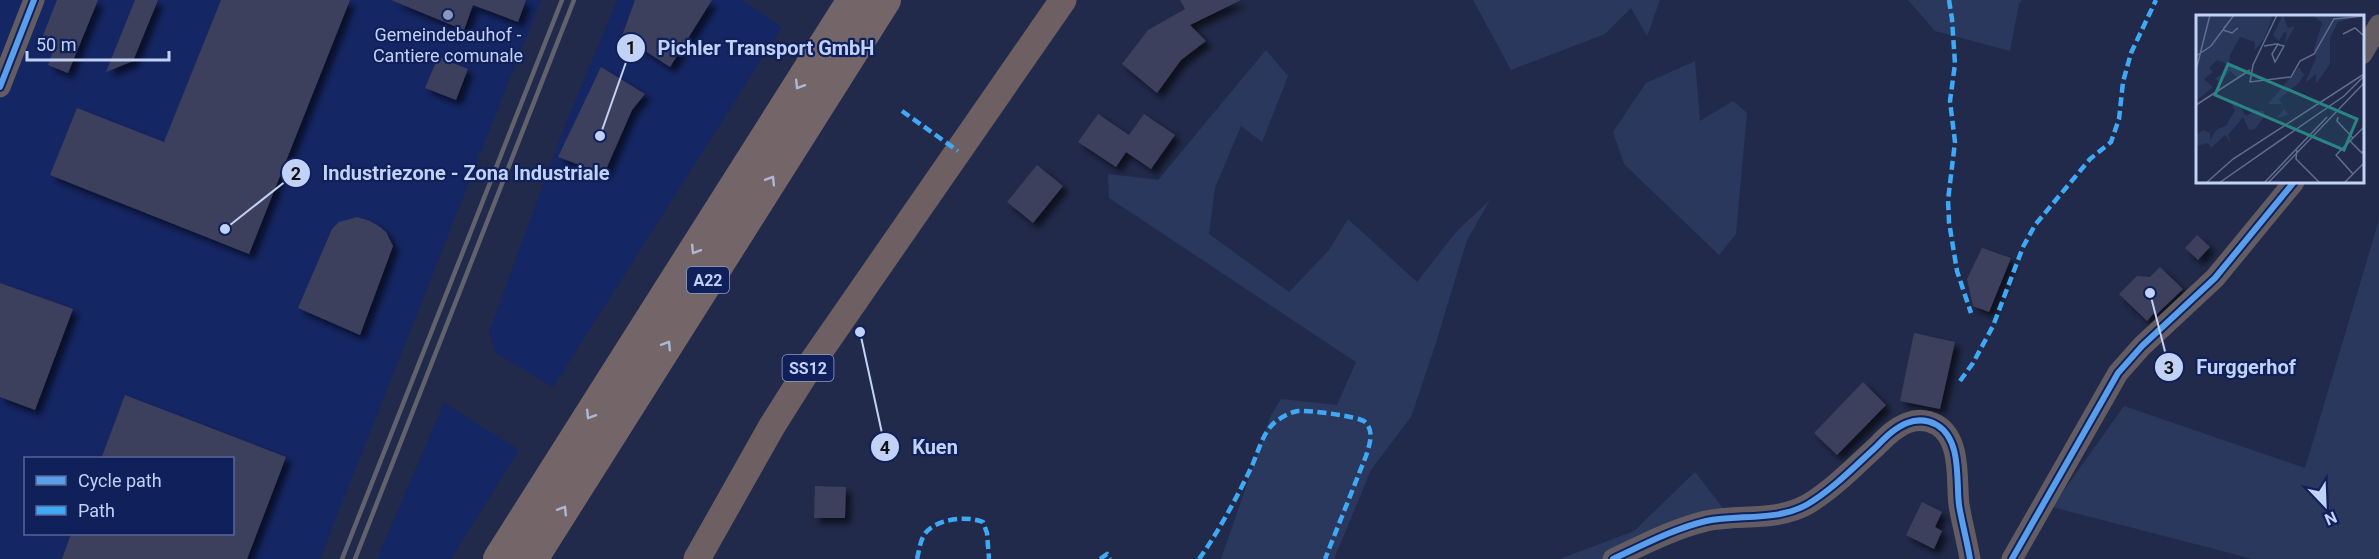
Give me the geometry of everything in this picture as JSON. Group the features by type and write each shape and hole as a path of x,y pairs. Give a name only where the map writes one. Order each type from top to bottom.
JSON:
{"highway":[{"name":"A22","path":"499,559 852,0"},
{"name":"A22","path":"532,559 885,0"}],"main road":[{"name":"SS12","path":"697,559 772,426 813,361 1063,0"}],"street":[{"path":"0,87 34,0"},
{"path":"2364,51 2379,25"},
{"path":"2012,559 2118,373 2142,346 2215,278 2293,183"},
{"path":"1613,559 1670,532 1707,521 1749,519 1787,513 1808,504 1840,479 1893,431 1906,423 1917,420 1929,421 1949,435 1954,451 1959,506 1970,559"}],"shaded area":[{"path":"0,0 541,0 320,559 0,559"},
{"path":"617,0 742,0 782,27 553,387 496,353 489,332 562,133"},
{"path":"1473,0 1660,0 1647,36 1631,8 1605,34 1511,70"},
{"path":"1908,0 2022,0 2019,4 2010,51 1935,31"},
{"path":"1266,50 1288,76 1262,142 1241,126 1215,188 1209,234 1289,292 1329,250 1348,219 1417,282 1456,232 1490,200 1467,240 1411,417 1371,470 1334,559 1221,559 1271,415 1281,399 1337,405 1356,362 1109,198 1108,174 1158,180"},
{"path":"1695,61 1700,121 1733,101 1747,113 1736,234 1719,255 1624,164 1613,132 1646,83"},
{"path":"2379,220 2379,559 2253,559 2052,507 2124,406 2305,468"},
{"path":"444,403 519,450 451,559 377,559"},
{"path":"1695,472 1730,517 1623,559 1560,559 1634,531"}],"building":[{"path":"57,0 98,0 68,73 48,65 56,43 42,38"},
{"path":"135,0 158,0 133,61 106,72"},
{"path":"221,0 350,0 249,254 50,175 77,108 164,142"},
{"name":"Gemeindebauhof - Cantiere comunale","path":"391,0 526,0 518,22 473,5 464,30"},
{"path":"635,0 712,0 670,67 622,36"},
{"path":"1180,0 1241,0 1190,25 1206,41 1181,60 1157,93 1122,64 1148,30 1185,9"},
{"path":"438,57 468,69 456,100 425,88"},
{"path":"601,67 645,94 632,110 604,174 558,157"},
{"path":"1098,114 1129,135 1144,114 1175,135 1151,169 1126,152 1116,167 1078,142"},
{"path":"1037,165 1063,186 1033,223 1007,202"},
{"path":"357,217 380,227 386,232 393,246 360,335 298,308 332,229 339,222"},
{"path":"2197,235 2210,247 2198,260 2185,248"},
{"path":"1982,248 2011,258 1989,312 1973,306 1967,279"},
{"path":"2160,267 2183,289 2147,321 2119,294 2137,276 2150,277"},
{"path":"0,283 73,309 35,410 0,397"},
{"path":"1914,333 1955,342 1940,409 1900,401"},
{"path":"1863,382 1886,405 1837,455 1814,433"},
{"path":"125,395 286,457 247,559 62,559 71,535 234,535 234,457 102,457"},
{"path":"815,486 846,487 845,518 814,518"},
{"path":"1922,502 1942,512 1935,527 1942,531 1934,549 1906,535"}],"railway":[{"path":"342,559 562,0"},
{"path":"355,559 574,0"}],"marked path":[{"path":"1949,0 1955,64 1950,101 1955,142 1948,200 1949,222 1957,271 1971,313"},
{"path":"1960,381 1973,363 1993,326 2023,247 2035,225 2090,159 2111,142 2119,119 2123,82 2131,53 2156,0"},
{"path":"902,111 958,151"},
{"path":"1199,559 1233,503 1270,427 1285,416 1303,411 1361,420 1368,426 1371,434 1366,456 1325,559"},
{"path":"917,559 924,535 929,530 943,522 959,519 983,522 987,533 989,559"},
{"path":"1100,559 1107,554 1110,559"}],"cycle path":[{"path":"0,87 34,0"},
{"path":"2012,559 2118,373 2142,346 2215,278 2293,183"},
{"path":"1613,559 1694,524 1796,510 1835,485 1902,425 1919,421 1937,425 1951,440 1956,462 1959,505 1970,559"}],"place":[{"name":"Gemeindebauhof - Cantiere comunale","path":"448,15"},
{"name":"Pichler Transport GmbH","path":"600,136"},
{"name":"Industriezone - Zona Industriale","path":"225,229"},
{"name":"Furggerhof","path":"2150,293"},
{"name":"Kuen","path":"860,332"}]}
